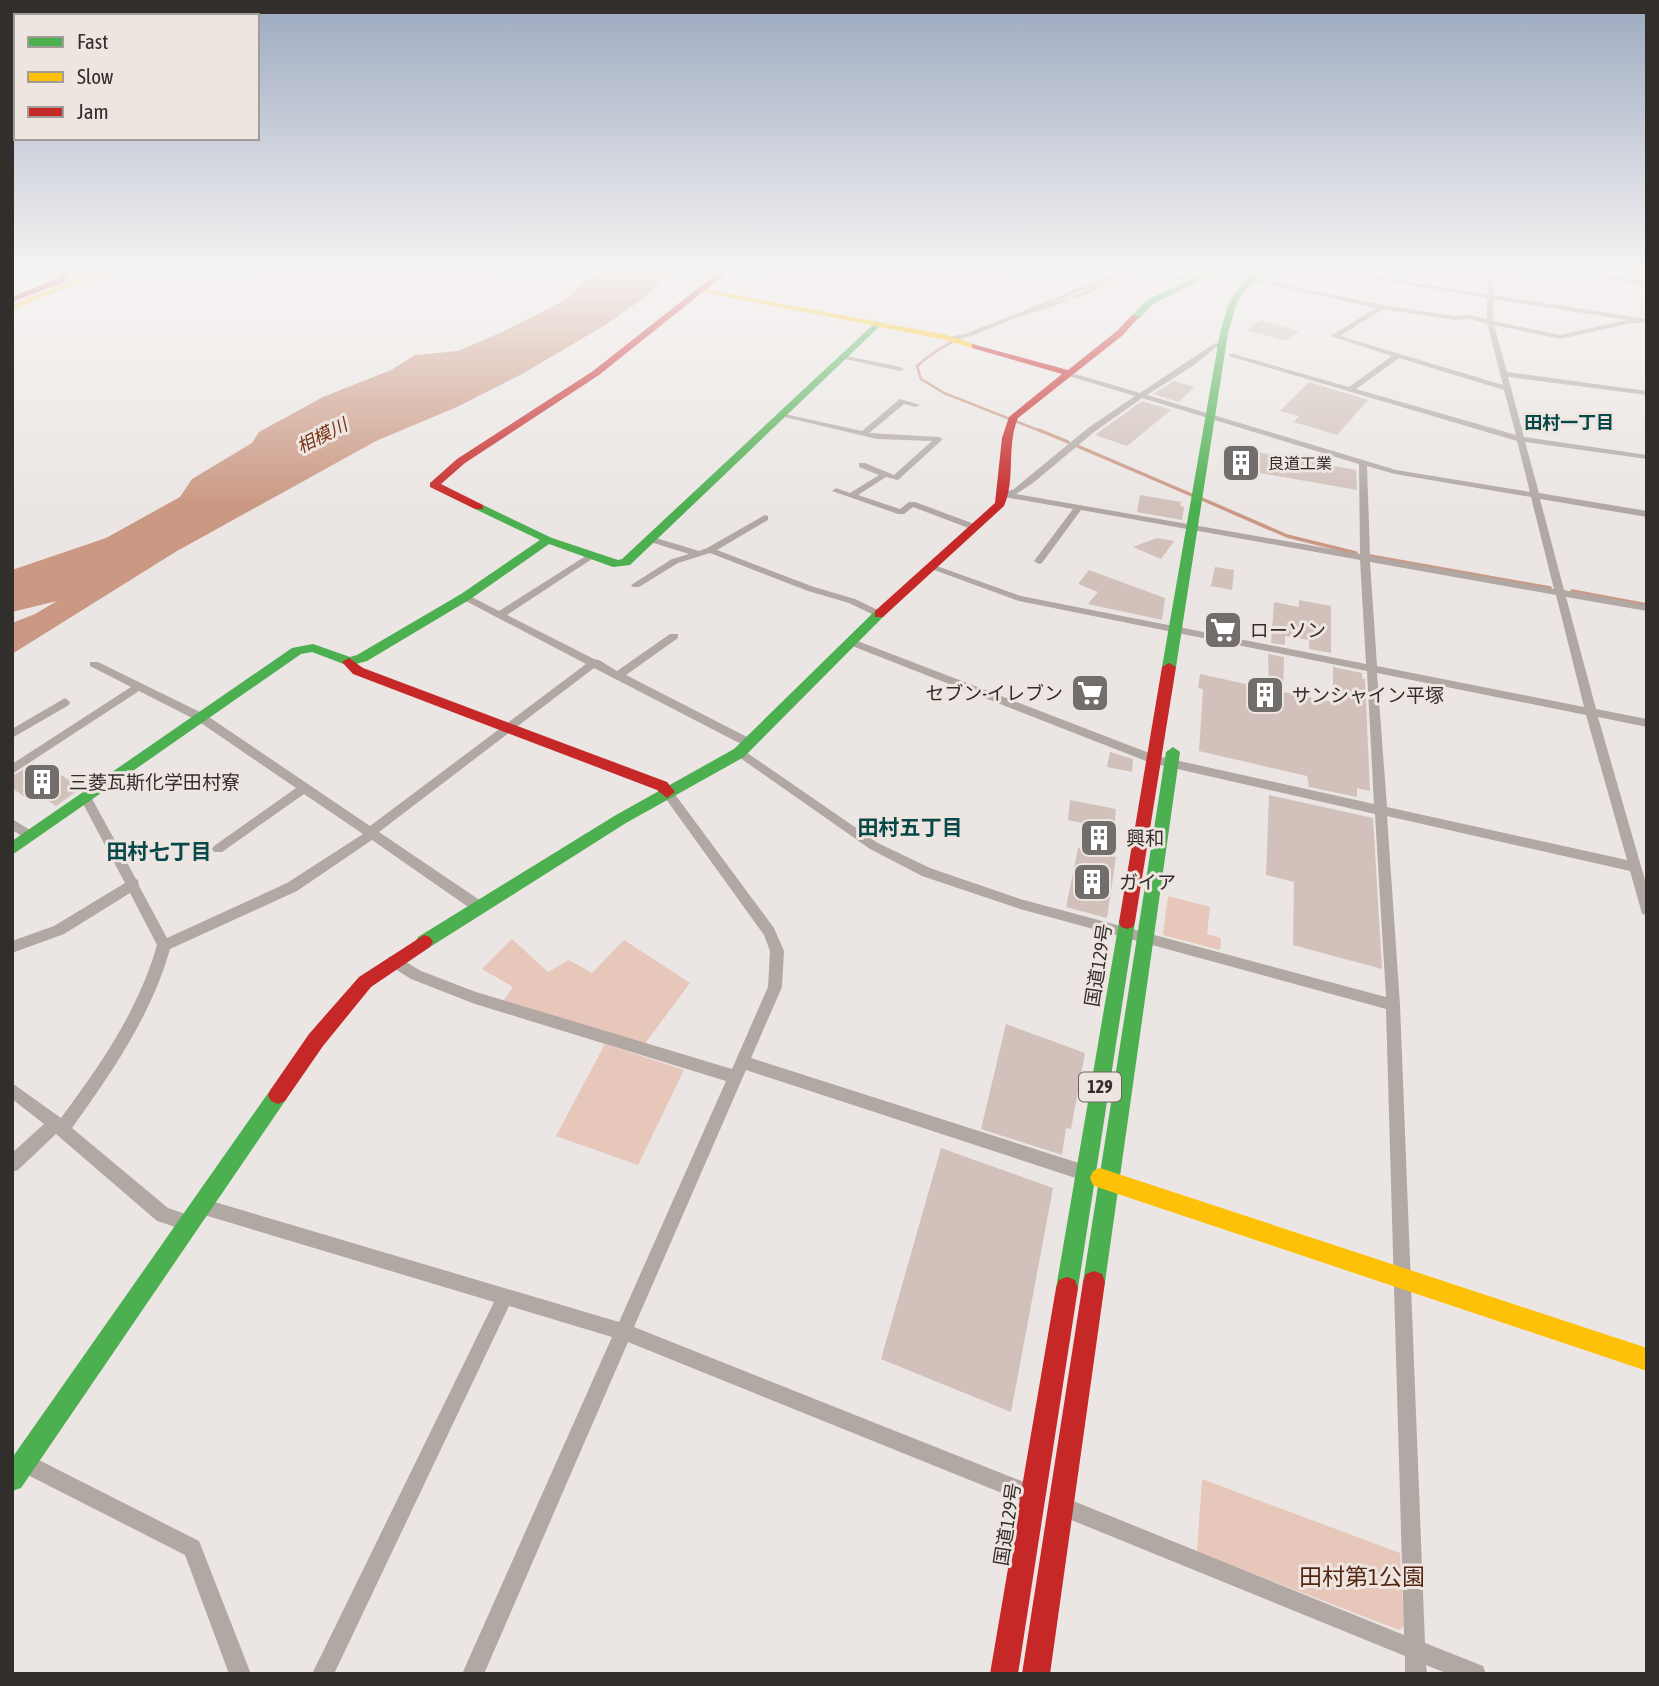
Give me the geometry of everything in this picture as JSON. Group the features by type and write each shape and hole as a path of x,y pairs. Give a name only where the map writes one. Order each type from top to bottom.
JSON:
{"main road":[{"path":"626,350 596,373 461,461 434,485 548,540 617,564 626,562 850,350"},
{"path":"989,350 1068,373"},
{"path":"18,1471 316,1040 365,982 479,908 667,792 744,748 879,614 994,510 1004,494 1005,442 1012,419 1098,350"},
{"name":"国道129号","path":"1036,1674 1145,937 1163,762 1217,416 1222,350"},
{"path":"349,662 403,635 465,597 548,540"},
{"name":"国道129号","path":"1183,685 1184,630"},
{"path":"12,849 306,647 349,662 358,671 662,786 667,792"},
{"name":"国道129号","path":"1004,1674 1124,932 1163,762 1175,738"},
{"path":"1086,1173 1647,1360"}],"street":[{"path":"1375,350 1508,389"},
{"path":"1498,350 1591,712 1647,910"},
{"path":"1198,360 1220,356"},
{"path":"1004,494 1017,491 1076,440 1141,394 1198,360 1220,356 1520,439 1647,457"},
{"path":"1350,390 1396,356"},
{"path":"842,357 900,369"},
{"path":"1068,373 1363,462 1426,478 1647,514"},
{"path":"1505,374 1647,393"},
{"path":"863,434 903,401 916,405"},
{"path":"780,415 877,437 939,439 895,478 862,465"},
{"path":"1363,462 1365,559 1394,1005 1416,1674"},
{"path":"851,496 884,475"},
{"path":"836,491 901,512 912,504 975,527"},
{"path":"1004,494 1647,608"},
{"path":"1039,561 1079,507"},
{"path":"636,585 675,561 710,550 765,517"},
{"path":"650,539 697,553"},
{"path":"710,550 811,589 852,601 879,614"},
{"path":"501,614 592,555"},
{"path":"931,567 1019,598 1647,723"},
{"path":"465,597 595,662 744,748 874,846 926,872 1020,904 1394,1005"},
{"path":"619,675 674,636"},
{"path":"851,642 1163,762 1635,867"},
{"path":"164,945 292,887 372,832 506,727 595,662"},
{"path":"94,664 202,718 372,832 479,908"},
{"path":"12,770 138,687"},
{"path":"12,734 65,702"},
{"path":"218,849 305,788"},
{"path":"473,1674 775,987 777,951 769,932 667,792"},
{"path":"12,1164 59,1127 115,1055 157,978 164,945 86,798"},
{"path":"12,824 31,836"},
{"path":"12,947 59,930 134,884"},
{"path":"394,961 416,975 475,998 739,1070 1086,1173"},
{"path":"12,1090 163,1215 188,1223"},
{"path":"201,1206 624,1332 1475,1674"},
{"path":"323,1674 505,1297"},
{"path":"18,1471 192,1548 240,1674"}],"green space":[{"path":"1168,896 1210,907 1207,934 1221,938 1220,950 1163,935"},
{"path":"512,939 548,972 569,960 592,973 624,940 690,983 644,1045 502,1003 513,987 482,969"},
{"path":"605,1044 684,1070 638,1165 556,1136"},
{"name":"田村第1公園","path":"1202,1479 1400,1553 1404,1626 1399,1630 1197,1552"}],"water":[{"name":"相模川","path":"563,350 457,407 376,441 177,551 12,654 12,623 57,601 12,612 12,570 106,538 180,497 192,479 252,443 259,432 323,397 391,370 415,355 458,351"}],"building":[{"path":"1174,381 1194,387 1179,402 1153,394"},
{"path":"1309,382 1368,400 1337,435 1294,422 1299,416 1280,411"},
{"path":"1142,401 1171,410 1127,446 1095,435"},
{"path":"1257,452 1356,470 1357,490 1254,472"},
{"path":"1140,495 1181,502 1180,506 1184,507 1182,520 1137,512"},
{"path":"1157,538 1174,541 1161,559 1133,547"},
{"path":"1215,567 1234,570 1232,590 1211,586"},
{"path":"1089,570 1165,598 1162,620 1088,604 1098,592 1078,584"},
{"path":"1299,600 1331,606 1331,653 1309,649 1309,640 1285,636 1285,645 1271,643 1274,602 1299,607"},
{"name":"ローソン","path":"1206,621 1240,628 1240,636 1205,630"},
{"path":"1268,654 1284,657 1283,692 1333,702 1333,667 1362,673 1362,679 1365,679 1370,791 1357,788 1357,797 1309,787 1307,776 1199,751 1203,689 1198,688 1200,674 1269,689"},
{"name":"セブン-イレブン","path":"1083,679 1104,684 1098,707 1076,702"},
{"path":"1110,752 1133,759 1132,772 1107,767"},
{"name":"三菱瓦斯化学田村寮","path":"29,766 46,777 55,771 81,788 56,806 34,791 25,797 12,788 12,776"},
{"path":"1269,795 1373,818 1382,969 1293,945 1294,882 1266,875"},
{"name":"ガイア","path":"1070,800 1116,809 1114,829 1111,828 1105,855 1116,857 1107,918 1066,907 1078,848 1085,850 1092,825 1068,820"},
{"path":"1006,1024 1085,1053 1071,1129 1066,1128 1062,1155 981,1129"},
{"path":"941,1148 1053,1188 1011,1412 881,1359"}],"waterway":[{"path":"940,350 917,366 921,379 944,393 1043,432"},
{"path":"1039,430 1068,442"},
{"path":"1075,445 1194,496"},
{"path":"1202,499 1287,536 1356,553"},
{"path":"1370,556 1550,588"},
{"path":"1572,591 1647,605"}],"traffic: fast":[{"path":"479,507 548,540 617,564 626,562 850,350"},
{"path":"1169,667 1221,350"},
{"path":"12,849 297,651 313,648 349,662 362,658 465,597 548,540"},
{"path":"424,942 621,819 739,753 879,614"},
{"path":"1094,1282 1173,752"},
{"path":"1067,1288 1127,922"},
{"path":"12,1479 278,1095"}],"traffic: slow":[{"path":"1100,1178 1647,1360"}],"traffic: jam":[{"path":"479,507 434,485 461,461 596,373 625,350"},
{"path":"988,350 1068,373"},
{"path":"879,614 1000,504 1007,438 1014,417 1099,350"},
{"path":"349,662 358,671 662,786 667,792"},
{"path":"1127,922 1169,667"},
{"path":"278,1095 316,1040 365,982 424,942"},
{"path":"1036,1674 1094,1282"},
{"path":"1004,1674 1067,1288"}],"place":[{"name":"良道工業","path":"1241,463"},
{"name":"ローソン","path":"1223,630"},
{"name":"セブン-イレブン","path":"1090,693"},
{"name":"サンシャイン平塚","path":"1265,695"},
{"name":"三菱瓦斯化学田村寮","path":"42,782"},
{"name":"興和","path":"1099,838"},
{"name":"ガイア","path":"1092,882"}],"district":[{"name":"田村一丁目","path":"1569,423"},
{"name":"田村五丁目","path":"910,828"},
{"name":"田村七丁目","path":"159,852"}]}
